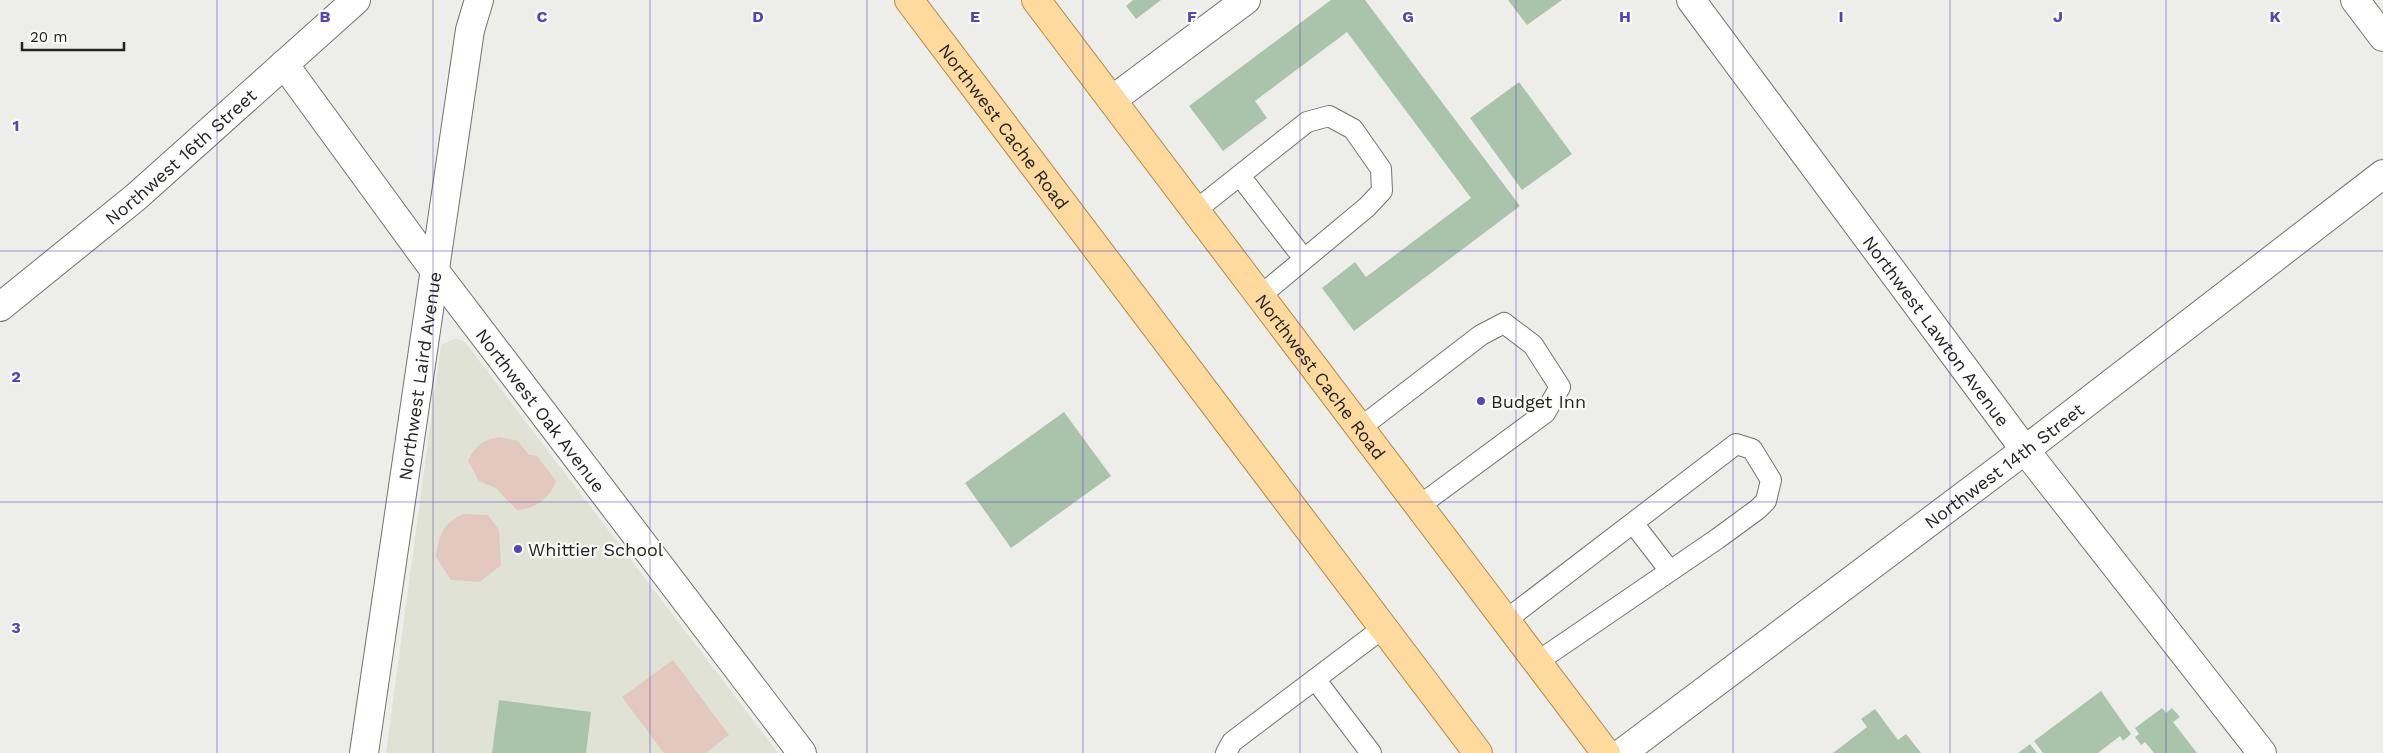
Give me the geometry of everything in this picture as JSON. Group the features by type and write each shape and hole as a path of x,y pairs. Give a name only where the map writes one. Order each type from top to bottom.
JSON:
{"main road":[{"name":"Northwest Cache Road","path":"909,0 1478,753"},
{"name":"Northwest Cache Road","path":"1036,0 1606,753"}],"street":[{"name":"Northwest 16th Street","path":"0,307 136,197 356,0"},
{"name":"Northwest Laird Avenue","path":"364,753 470,30 479,0"},
{"path":"1112,100 1246,0"},
{"name":"Northwest Lawton Avenue","path":"1691,0 2025,450 2262,753"},
{"path":"2355,0 2383,37"},
{"name":"Northwest Oak Avenue","path":"284,64 435,271 802,753"},
{"name":"Northwest 14th Street","path":"1622,753 2025,450 2383,174"}],"lane":[{"path":"1196,210 1307,122 1329,116 1353,129 1381,169 1382,192 1367,207 1260,296"},
{"path":"1240,176 1304,259"},
{"path":"1360,428 1481,335 1504,323 1533,345 1560,387 1545,413 1419,506"},
{"path":"1506,620 1736,444 1752,449 1771,480 1766,501 1717,539 1537,662"},
{"path":"1633,523 1670,571"},
{"path":"1226,753 1232,742 1383,628"},
{"path":"1315,679 1352,736 1371,753"}],"shaded area":[{"name":"Whittier School","path":"456,338 465,342 778,753 386,753 441,345"},
{"path":"499,437 518,441 529,455 537,456 556,481 550,493 536,505 517,510 496,488 479,481 468,461 480,444"},
{"path":"463,514 488,515 499,530 501,565 480,582 451,580 436,557 440,536 446,526"},
{"path":"673,660 729,735 706,753 664,753 622,697"}],"building":[{"path":"1133,0 1161,0 1136,19 1126,6"},
{"path":"1331,0 1365,0 1520,206 1354,331 1322,288 1355,262 1366,277 1471,198 1347,32 1255,101 1267,118 1223,151 1189,106"},
{"path":"1508,0 1562,0 1527,25"},
{"path":"1519,82 1572,154 1522,190 1470,118"},
{"path":"1064,412 1111,476 1011,548 965,483"},
{"path":"2101,691 2131,734 2123,741 2120,736 2098,753 2043,753 2034,741"},
{"path":"499,700 591,712 586,753 492,753"},
{"path":"2162,708 2166,713 2172,708 2180,717 2173,722 2197,753 2154,753 2145,742 2141,745 2135,737 2139,734 2135,728"},
{"path":"1875,709 1898,740 1906,734 1921,753 1833,753 1867,727 1861,719"},
{"path":"2030,744 2037,753 2018,753"}],"place":[{"name":"Budget Inn","path":"1481,401"},
{"name":"Whittier School","path":"518,549"}]}
